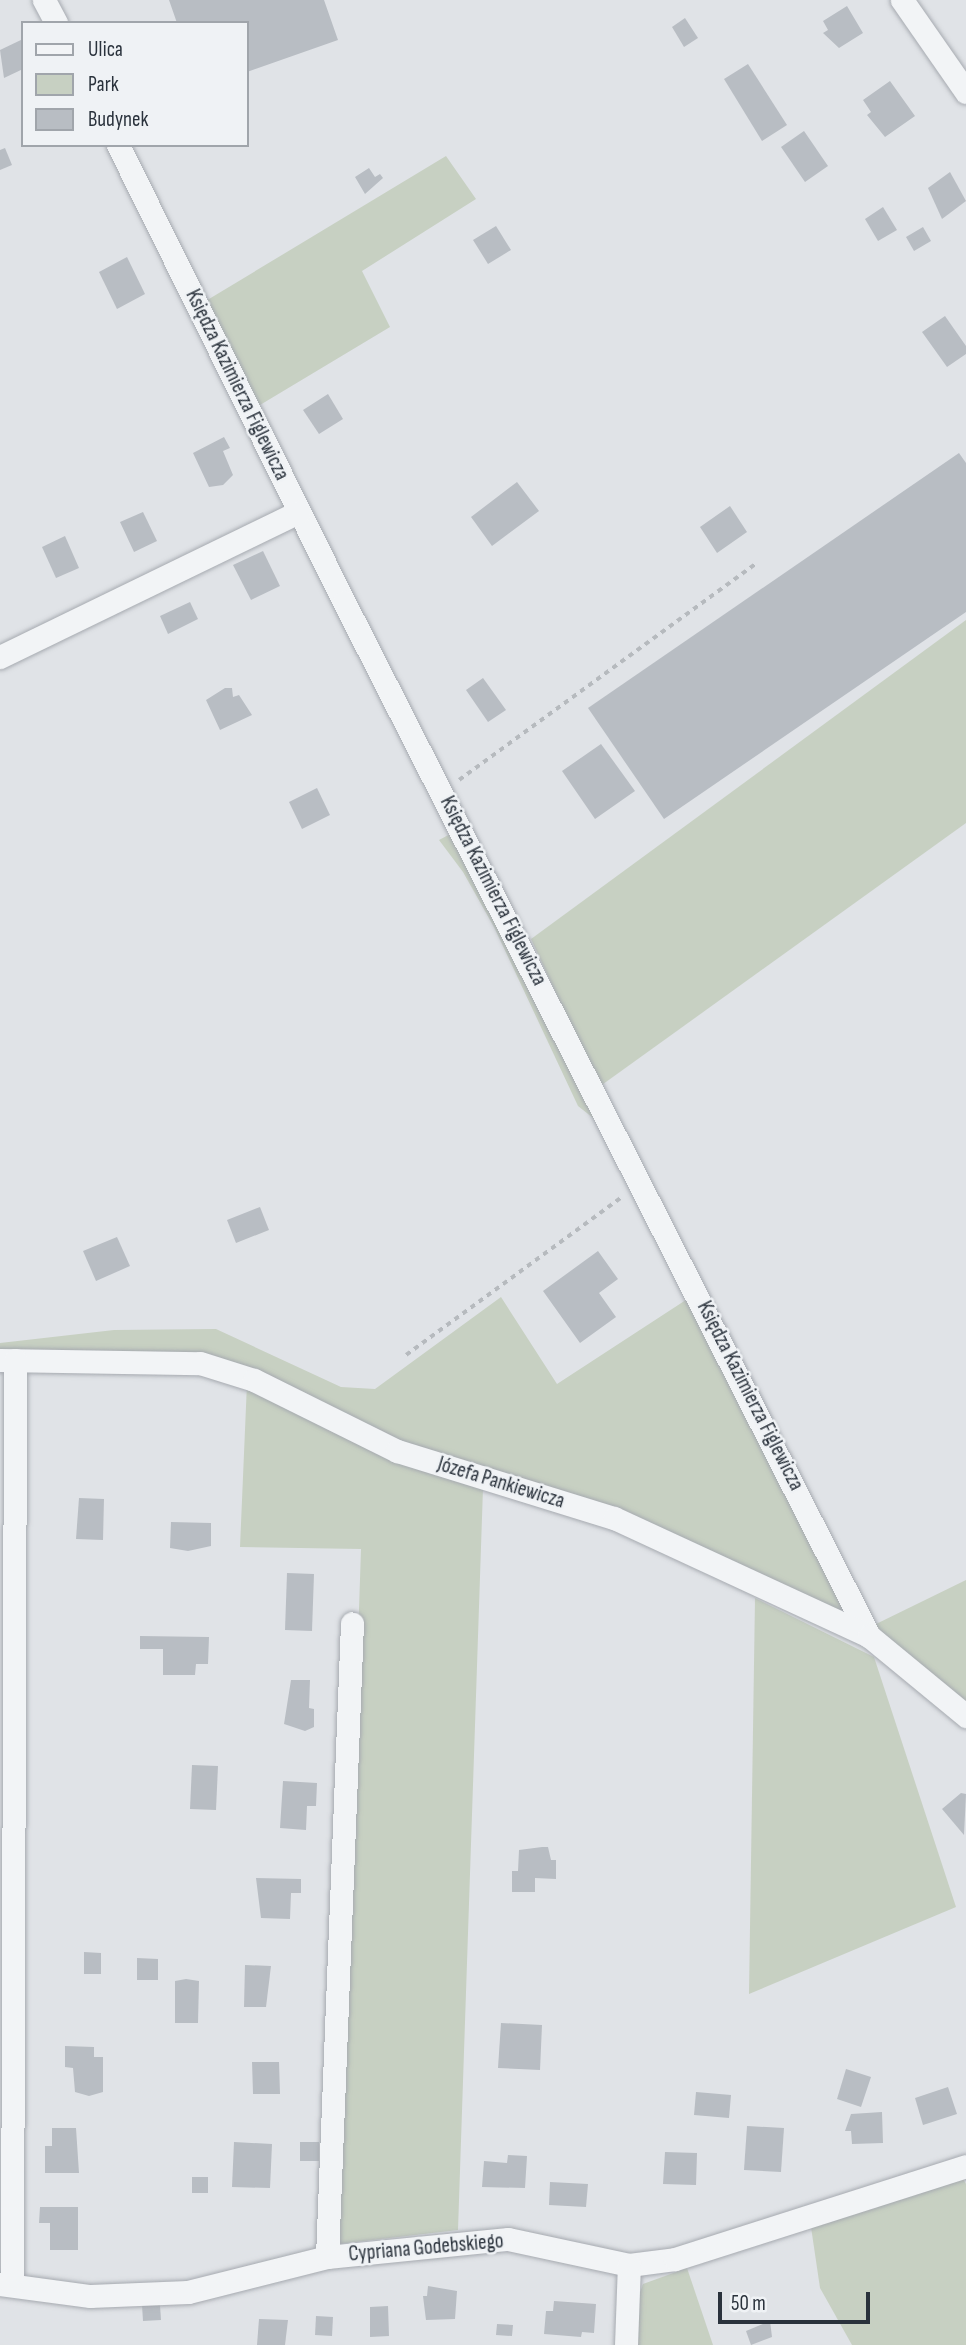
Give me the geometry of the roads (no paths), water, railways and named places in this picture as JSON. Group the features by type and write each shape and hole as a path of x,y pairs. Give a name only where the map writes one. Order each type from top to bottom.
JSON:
{"street":[{"path":"44,0 55,21"},
{"path":"902,0 966,92"},
{"name":"Księdza Kazimierza Figlewicza","path":"119,147 299,512 642,1182 869,1636"},
{"path":"0,657 299,512"},
{"path":"6,2284 7,1360"},
{"name":"Józefa Pankiewicza","path":"7,1360 200,1363 254,1380 397,1451 614,1518 869,1636 966,1716"},
{"path":"327,2257 352,1623"},
{"name":"Cypriana Godebskiego","path":"6,2284 90,2296 188,2292 327,2257 508,2239 629,2265 675,2259 966,2166"},
{"path":"626,2345 629,2265"}]}
